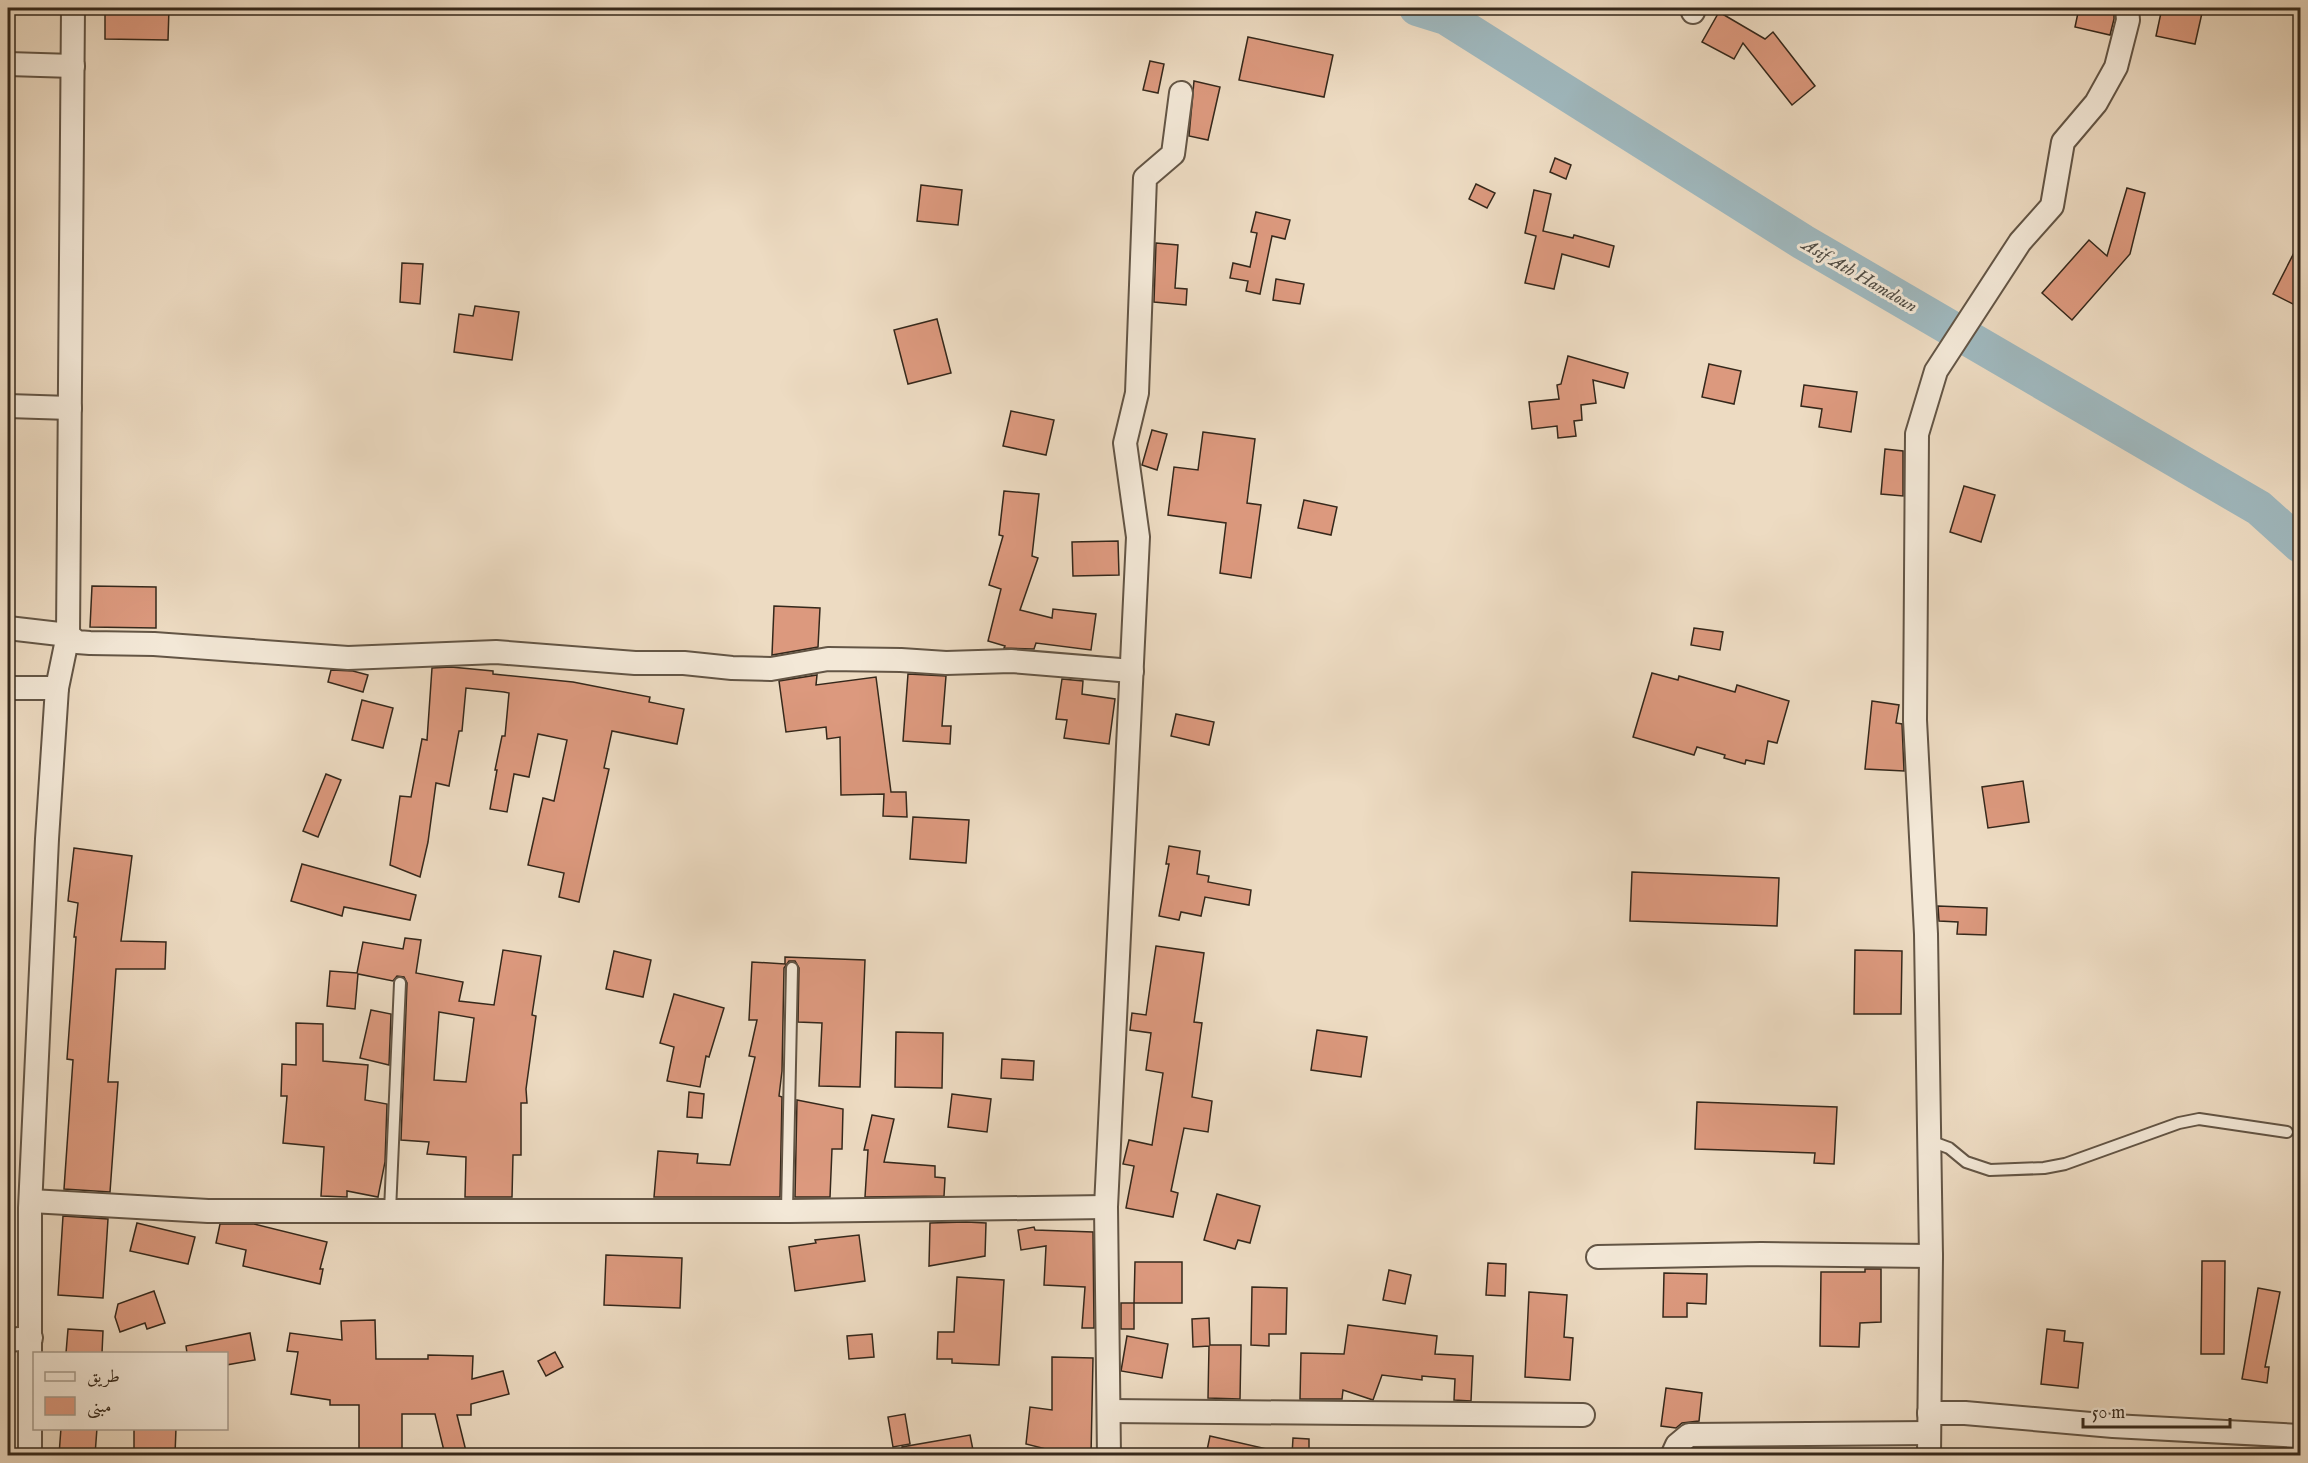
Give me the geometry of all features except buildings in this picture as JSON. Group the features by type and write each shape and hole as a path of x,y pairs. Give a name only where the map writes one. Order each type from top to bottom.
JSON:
{"street":[{"path":"30,1455 31,1201 47,839 57,688 68,635 73,8"},
{"path":"1929,1455 1930,1141 1926,934 1915,720 1917,434 1936,371 2020,242 2052,206 2063,142 2096,103 2116,67 2128,20 2127,8"},
{"path":"8,64 73,66"},
{"path":"1108,1455 1106,1207 1138,537 1125,443 1137,393 1145,178 1173,154 1180,93"},
{"path":"8,406 70,408"},
{"path":"8,628 68,635 77,642 154,644 348,658 496,652 635,663 684,663 771,669 828,659 870,659 946,663 1011,661 1132,671"},
{"path":"8,688 57,688"},
{"path":"31,1201 208,1211 1106,1207"},
{"path":"1598,1257 1761,1254 1931,1256"},
{"path":"8,1340 31,1338"},
{"path":"1109,1411 1583,1415"},
{"path":"1672,1455 1677,1445 1689,1435 1929,1423 1965,1413 2113,1426 2301,1436"}],"lane":[{"path":"788,1210 792,968"},
{"path":"390,1211 400,983"},
{"path":"1930,1141 1949,1148 1966,1162 1990,1170 2065,1164 2179,1123 2199,1119 2287,1132"}],"waterway":[{"name":"Asif Ath Hamdoun","path":"1417,8 1446,17 1803,242 2259,508 2300,545"}]}
